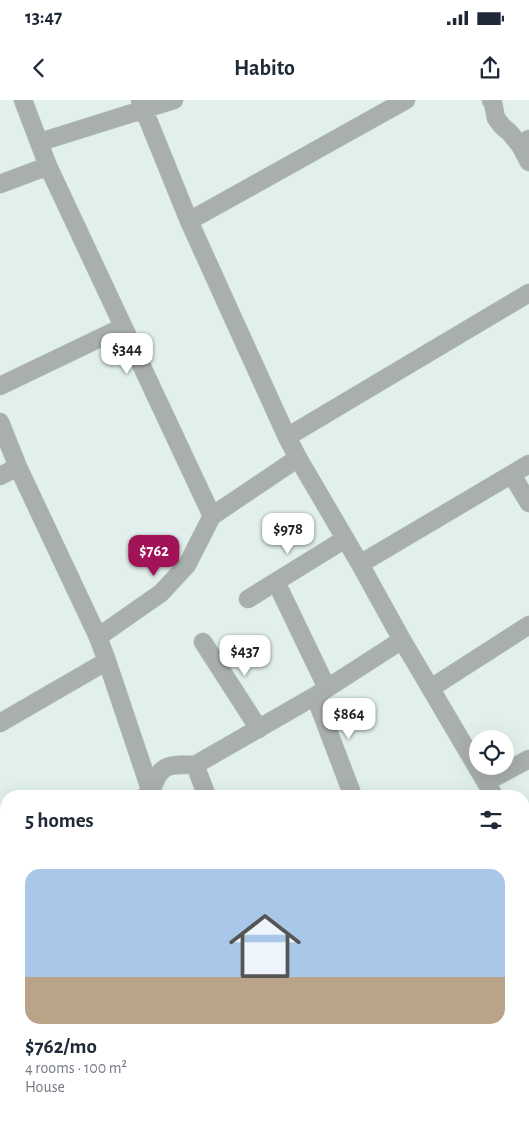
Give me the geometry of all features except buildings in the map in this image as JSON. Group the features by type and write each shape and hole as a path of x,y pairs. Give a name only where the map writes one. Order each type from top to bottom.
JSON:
{"street":[{"path":"24,100 48,166 212,516"},
{"path":"40,142 142,105 174,100"},
{"path":"189,220 406,100"},
{"path":"491,100 496,118 502,126 524,142 529,162"},
{"path":"142,105 189,220 287,437 402,640 490,789 529,759"},
{"path":"0,184 48,166"},
{"path":"287,437 529,293"},
{"path":"0,386 122,327"},
{"path":"0,422 18,467 108,661 146,790"},
{"path":"98,637 161,593 187,565 212,516 298,458"},
{"path":"360,564 529,464"},
{"path":"0,476 18,467"},
{"path":"512,475 529,503"},
{"path":"248,599 345,539"},
{"path":"276,582 321,692 351,790"},
{"path":"431,688 529,625"},
{"path":"149,790 162,769 175,764 195,765 321,692 402,640"},
{"path":"203,642 259,729"},
{"path":"0,723 108,661"},
{"path":"195,765 205,790"}]}
